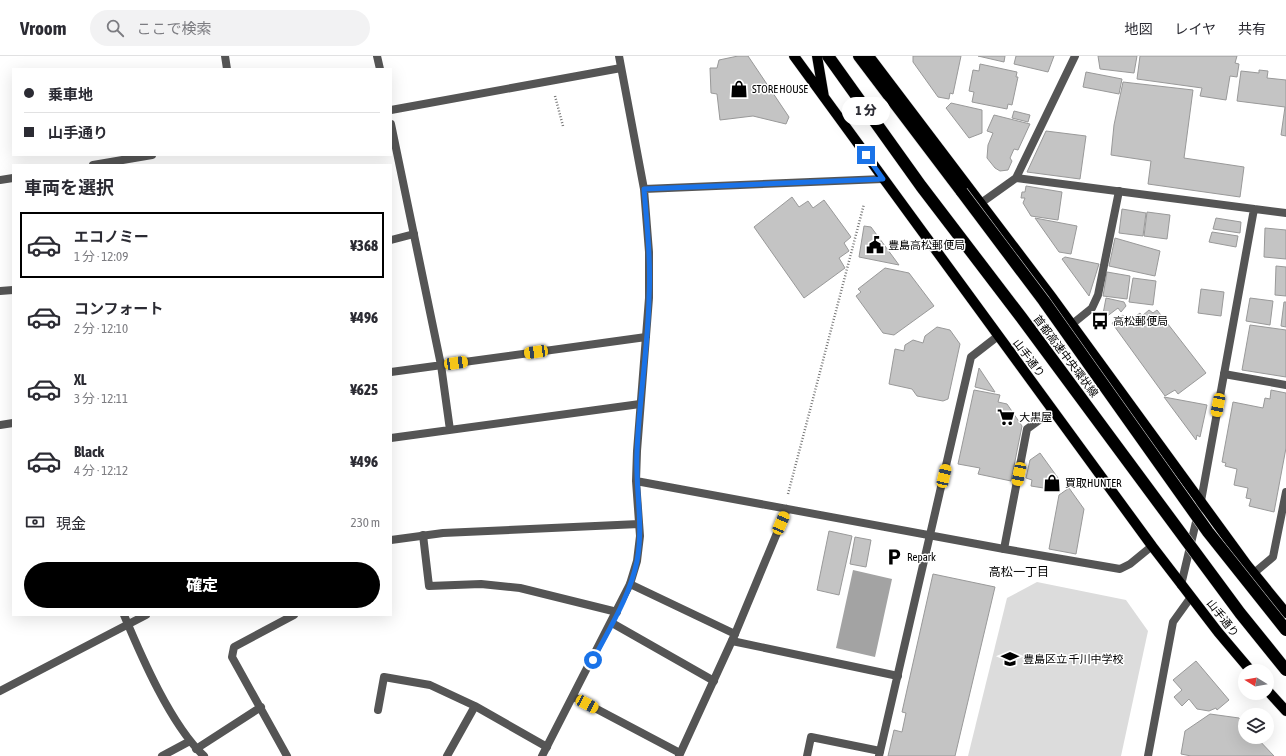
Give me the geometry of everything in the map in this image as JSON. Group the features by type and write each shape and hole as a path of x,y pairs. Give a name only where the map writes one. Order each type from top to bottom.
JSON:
{"highway":[{"name":"首都高速中央環状線","path":"828,56 926,192 1026,324 1240,613 1286,670"},
{"name":"首都高速中央環状線","path":"860,56 1044,301 1208,532 1286,630"}],"main road":[{"name":"山手通り","path":"794,56 1152,546 1245,664"},
{"path":"817,56 825,99"},
{"path":"860,56 871,59 1051,296 1070,325 1254,573 1286,613"},
{"path":"1274,698 1286,711"}],"street":[{"path":"225,56 227,68"},
{"path":"377,56 380,68"},
{"path":"542,756 612,623 630,584 637,561 640,536 636,481 640,404 650,298 649,252 644,189 619,56"},
{"path":"981,203 1016,178 1075,56"},
{"path":"392,110 621,68"},
{"path":"392,129 441,365 450,430"},
{"path":"104,164 147,156"},
{"path":"0,180 12,178"},
{"path":"1016,178 1286,213"},
{"path":"644,189 883,179"},
{"path":"1070,325 1092,308 1098,295 1119,191"},
{"path":"1182,585 1201,501 1254,209"},
{"path":"392,240 414,234"},
{"path":"0,291 12,290"},
{"path":"807,756 811,737 879,754 931,536 971,357 998,336"},
{"path":"392,372 646,337"},
{"path":"1224,374 1286,385"},
{"path":"392,438 640,404"},
{"path":"1004,549 1027,429 1053,410"},
{"path":"0,425 12,423"},
{"path":"636,481 931,536 1120,569 1130,564 1152,546"},
{"path":"1254,573 1272,557 1286,492"},
{"path":"574,697 679,755 714,681 786,509"},
{"path":"392,540 423,535 639,524"},
{"path":"423,535 429,586 481,584 520,588 617,612"},
{"path":"630,584 733,637 898,676"},
{"path":"1148,756 1173,622 1191,597"},
{"path":"124,616 165,703 190,741 204,756"},
{"path":"0,691 144,616"},
{"path":"287,756 232,657 234,646 292,616"},
{"path":"612,623 714,681"},
{"path":"378,710 384,677 430,685 475,706 547,747"},
{"path":"447,756 475,706"},
{"path":"196,749 261,707"},
{"path":"162,756 190,741"}],"path":[{"path":"551,80 563,126"},
{"path":"786,509 864,204"}],"shaded area":[{"path":"853,570 892,579 875,657 836,648"},
{"path":"1037,582 1126,600 1148,631 1121,756 968,756 1007,598"}],"building":[{"path":"738,56 748,56 789,117 786,124 753,116 720,120 717,94 711,93 710,68 717,68 719,60"},
{"path":"913,56 961,56 953,94 950,93 949,99 938,97 913,62"},
{"path":"978,56 1005,56 1004,62"},
{"path":"1016,56 1054,56 1048,72 1014,64"},
{"path":"1098,56 1137,56 1134,73 1100,69"},
{"path":"1140,56 1237,56 1235,63 1239,64 1237,77 1230,76 1226,100 1200,96 1202,88 1137,79"},
{"path":"980,64 1017,72 1016,77 1018,77 1012,105 1008,104 1007,109 972,102 974,92 969,91 973,70 979,71"},
{"path":"1259,70 1268,71 1267,78 1286,80 1286,136 1281,135 1285,107 1237,101 1241,71 1259,73"},
{"path":"1086,72 1122,79 1119,94 1083,87"},
{"path":"1123,82 1193,90 1184,158 1244,167 1240,197 1148,184 1151,161 1111,155 1114,125"},
{"path":"951,103 982,110 982,133 969,138 946,108"},
{"path":"1014,111 1030,115 1028,122 1012,118"},
{"path":"994,115 1030,124 1018,150 1014,149 1010,158 1012,161 1008,170 1000,171 995,168 987,158 988,145 993,133 987,131"},
{"path":"1046,131 1086,136 1080,179 1027,172"},
{"path":"1026,186 1062,192 1058,220 1031,216 1023,203 1025,198 1021,198 1022,192 1025,192"},
{"path":"792,197 799,207 808,201 813,208 824,200 851,237 844,243 849,251 839,258 845,268 804,298 754,227"},
{"path":"1122,209 1146,213 1143,236 1119,233"},
{"path":"1147,212 1170,215 1167,239 1144,236"},
{"path":"1035,218 1077,226 1071,254 1059,252"},
{"path":"1216,218 1241,222 1240,233 1213,229"},
{"path":"864,226 871,227 899,265 859,257"},
{"path":"1265,228 1286,230 1286,259 1264,257"},
{"path":"1212,232 1238,236 1236,247 1209,242"},
{"path":"1115,238 1160,251 1155,276 1109,266"},
{"path":"1065,257 1099,264 1089,296 1062,259"},
{"path":"1276,266 1286,267 1286,296 1275,295"},
{"path":"885,268 909,273 934,306 894,335 883,333 856,296 861,292 858,289"},
{"path":"1107,272 1130,276 1127,299 1103,296"},
{"path":"1133,278 1156,281 1153,305 1129,302"},
{"path":"1201,289 1224,292 1221,316 1198,313"},
{"path":"1106,298 1124,302 1126,306 1121,312 1118,308 1106,317 1103,314"},
{"path":"1250,298 1273,301 1270,325 1246,321"},
{"path":"1284,302 1286,302 1286,327 1281,326"},
{"path":"1149,310 1153,313 1157,310 1206,373 1178,394 1175,390 1165,396 1112,323 1123,315 1128,322 1140,313 1142,316"},
{"path":"1250,325 1286,330 1286,377 1242,370"},
{"path":"937,327 950,330 960,344 948,399 943,401 917,396 912,389 889,384 895,349 904,351 905,345 913,340 923,343 925,336"},
{"path":"979,368 995,392 975,387"},
{"path":"974,390 1000,395 998,402 1007,404 1022,426 1011,481 978,474 980,468 958,464"},
{"path":"1271,390 1286,393 1286,448 1274,512 1249,506 1251,499 1246,498 1248,488 1234,485 1237,469 1225,466 1226,463 1222,462 1233,402 1263,408 1265,398 1270,399"},
{"path":"1164,397 1207,405 1200,437 1197,435 1196,440"},
{"path":"1040,453 1058,478 1056,490 1031,486 1032,480 1026,478 1030,460"},
{"path":"1069,488 1084,509 1076,554 1049,549 1059,495"},
{"path":"829,531 852,536 839,595 817,590"},
{"path":"855,537 871,540 866,567 850,564"},
{"path":"933,574 995,587 955,756 888,756 894,730 902,732 906,713 902,712"},
{"path":"1196,661 1229,700 1217,710 1216,708 1209,711 1197,709 1189,699 1182,706 1174,697 1182,690 1173,680"},
{"path":"1210,714 1238,718 1238,744 1263,744 1274,756 1191,756 1181,754 1185,731"}],"place":[{"name":"STORE HOUSE","path":"739,89"},
{"name":"豊島高松郵便局","path":"875,245"},
{"name":"高松郵便局","path":"1100,321"},
{"name":"大黒屋","path":"1006,417"},
{"name":"買取HUNTER","path":"1052,483"},
{"name":"Repark","path":"894,557"},
{"name":"豊島区立 千川中学校","path":"1010,659"}],"district":[{"name":"高松一丁目","path":"1019,572"}],"route":[{"path":"593,660 630,584 637,561 640,536 636,481 637,450 650,298 649,252 644,189 883,179 866,155"}]}
